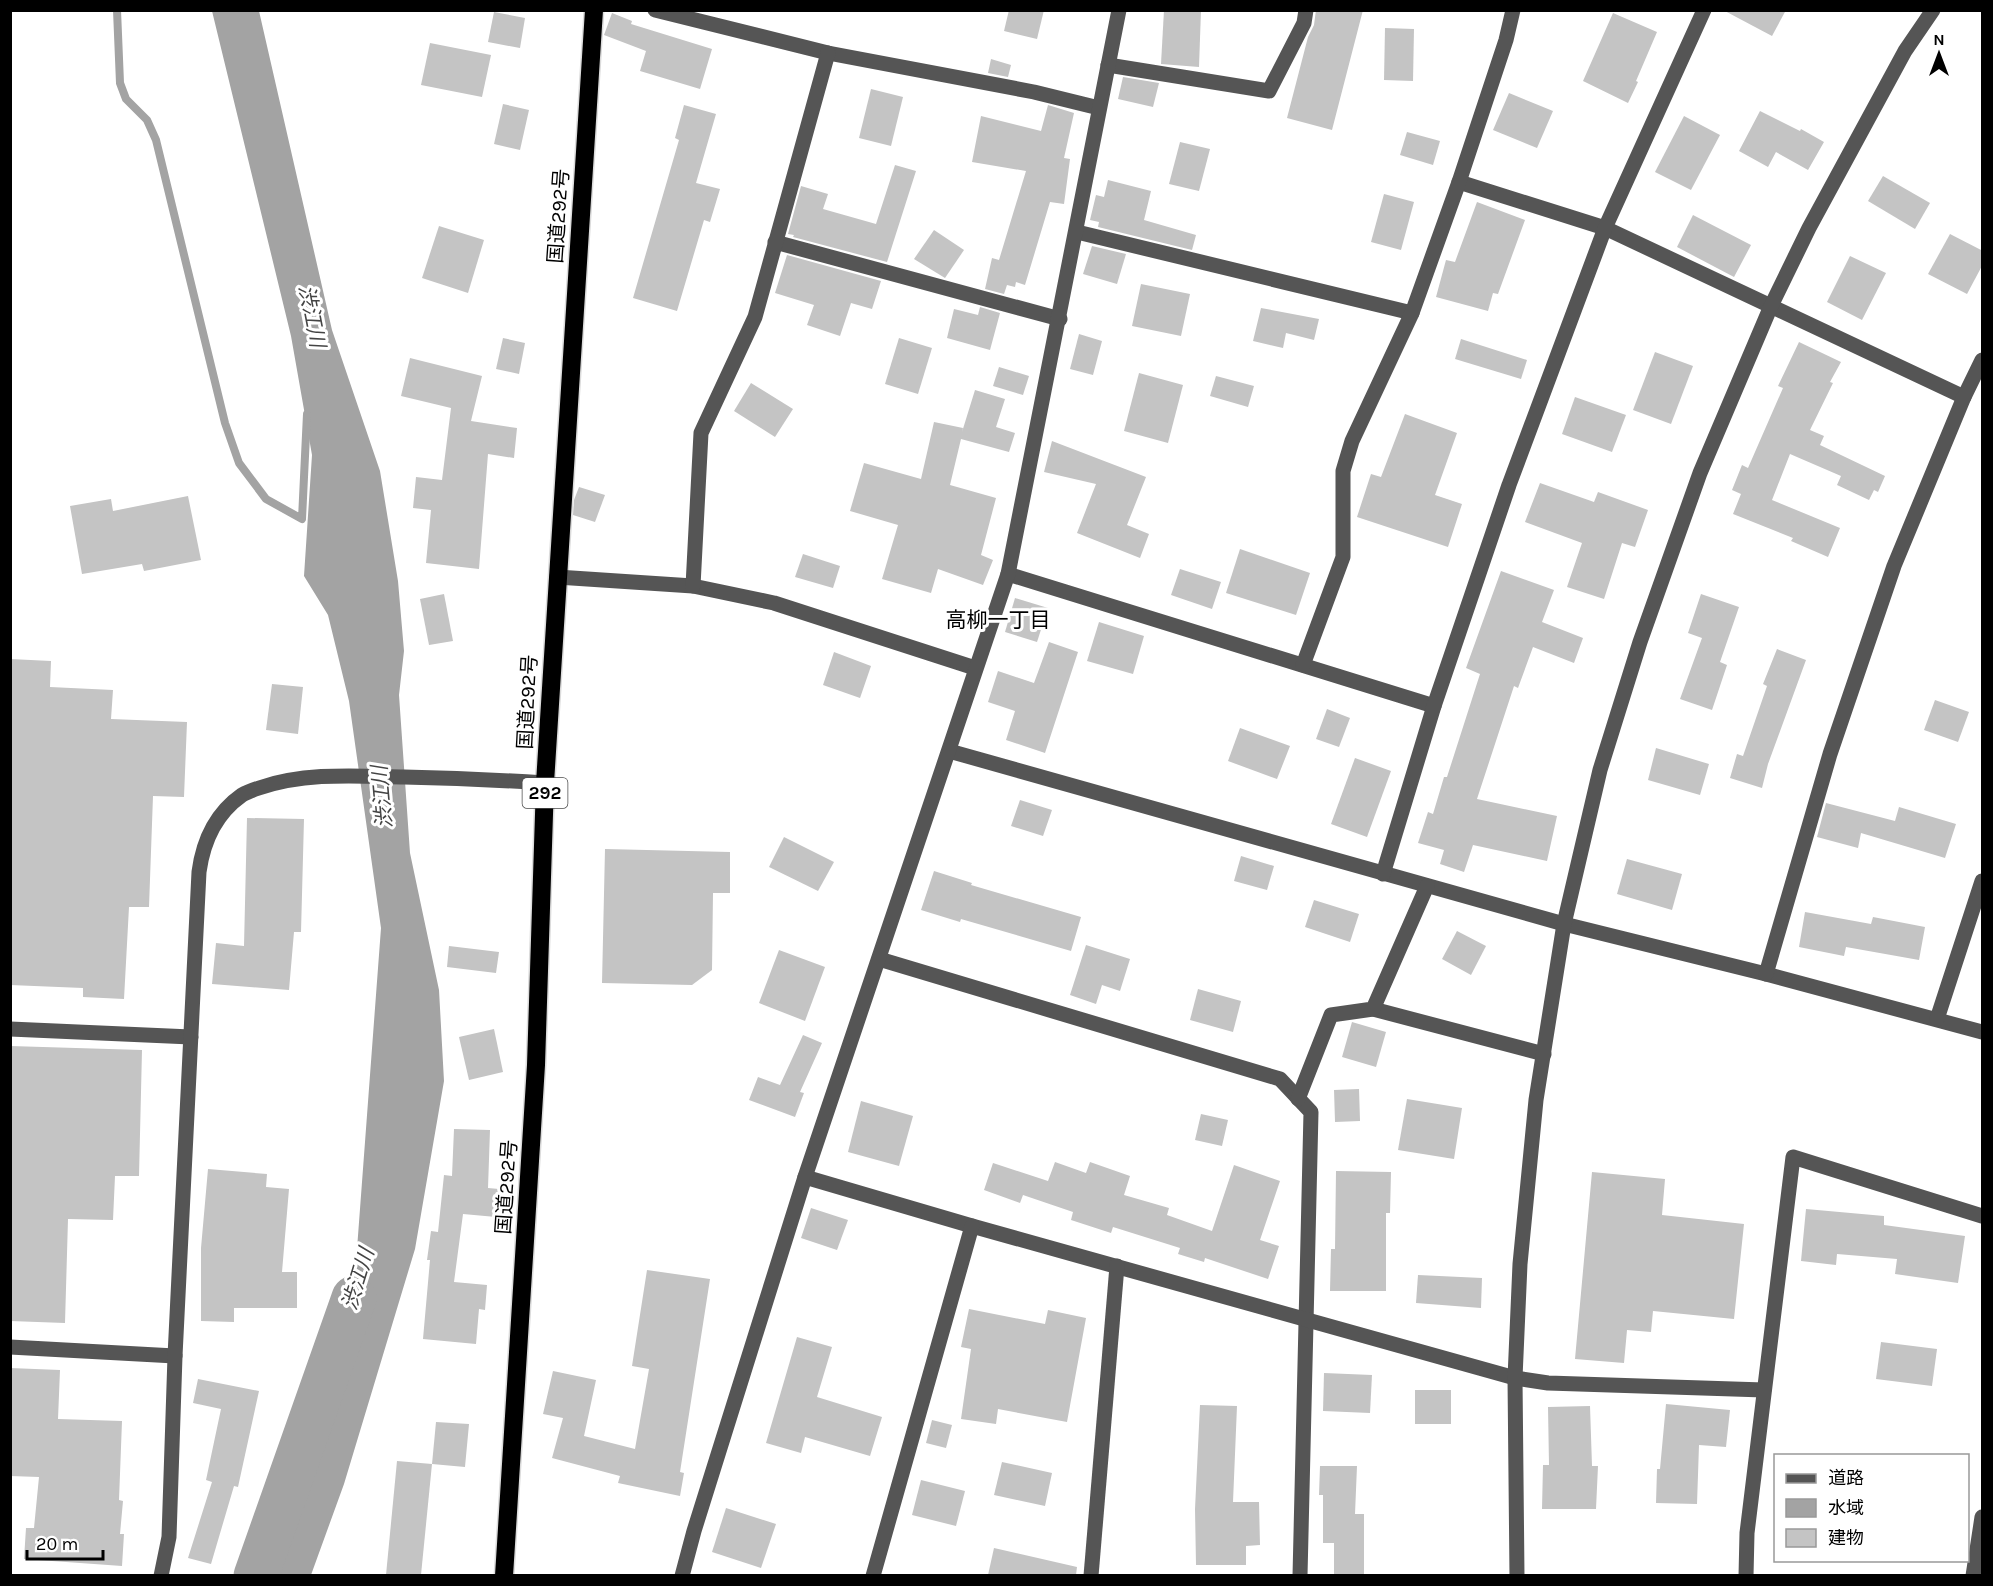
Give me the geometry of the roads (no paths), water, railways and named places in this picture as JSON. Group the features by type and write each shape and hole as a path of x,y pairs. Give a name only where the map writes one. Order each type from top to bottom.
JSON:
{"highway":[{"name":"国道292号","path":"504,1575 536,1065 545,783 594,10"}],"street":[{"path":"655,10 828,53 1034,92 1099,108"},
{"path":"682,1575 805,1177 1008,574 1119,10"},
{"path":"1108,65 1269,91 1304,23 1306,10"},
{"path":"1303,665 1343,557 1343,471 1353,441 1412,313 1459,182 1506,40 1513,10"},
{"path":"1383,874 1434,706 1509,485 1605,228 1704,10"},
{"path":"1517,1575 1515,1378 1520,1264 1536,1100 1564,924 1600,770 1641,642 1700,473 1771,306 1809,228 1899,61 1933,10"},
{"path":"693,586 701,433 755,317 828,53"},
{"path":"1459,182 1605,228 1964,397"},
{"path":"1077,232 1412,313"},
{"path":"776,242 1060,319"},
{"path":"1766,974 1830,754 1894,566 1964,397 1983,360"},
{"path":"1008,574 1434,706"},
{"path":"557,577 693,586 774,603 975,668"},
{"path":"949,751 1564,924 1766,974 1983,1032"},
{"path":"161,1575 169,1537 175,1356 199,872 202,852 212,827 224,811 243,794 275,783 332,776 545,783"},
{"path":"1937,1019 1983,881"},
{"path":"1373,1009 1427,886"},
{"path":"879,958 1280,1079 1311,1112 1300,1575"},
{"path":"1298,1099 1331,1015 1373,1009 1544,1054"},
{"path":"10,1029 191,1037"},
{"path":"1746,1575 1747,1533 1793,1157 1983,1216"},
{"path":"805,1177 1515,1378 1548,1383 1764,1390"},
{"path":"873,1575 972,1226"},
{"path":"1091,1575 1117,1266"},
{"path":"10,1347 175,1356"},
{"path":"1973,1575 1983,1517"}],"water":[{"path":"212,11 259,11 332,330 380,471 398,581 404,651 399,695 410,853 439,990 444,1081 415,1249 344,1484 311,1575 243,1575 316,1438 357,1249 381,928 349,701 328,615 304,576 312,455 291,336"}],"waterway":[{"path":"117,10 120,83 126,99 147,120 156,140 225,423 239,463 266,499 302,519 307,414"},
{"name":"渋江川","path":"256,1576 354,1298"}],"district":[{"name":"高柳一丁目","path":"998,620"}]}
